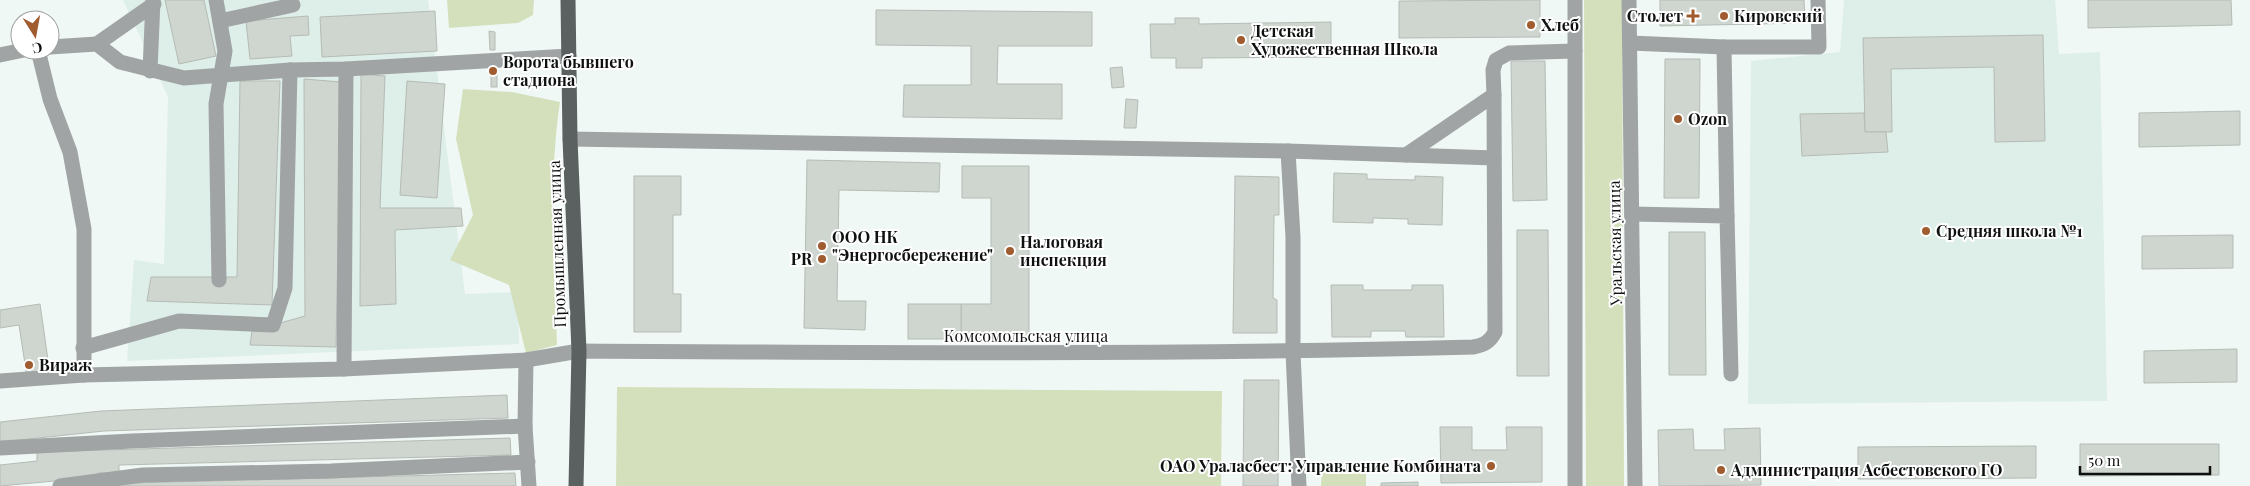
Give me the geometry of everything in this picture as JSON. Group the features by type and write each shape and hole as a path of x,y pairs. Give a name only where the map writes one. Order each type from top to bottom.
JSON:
{"main road":[{"name":"Промышленная улица","path":"568,0 570,138 579,351 576,486"}],"street":[{"path":"216,0 225,51 216,104 219,280"},
{"path":"1575,0 1575,486"},
{"name":"Уральская улица","path":"1629,0 1635,486"},
{"path":"1630,43 1724,47 1819,47 1818,0"},
{"path":"60,46 97,44 153,2"},
{"path":"150,71 153,2"},
{"path":"220,20 294,5"},
{"path":"0,42 10,50"},
{"path":"97,44 120,62 184,78 290,70 346,69 569,56"},
{"path":"1724,47 1731,374"},
{"path":"570,138 1288,151 1494,158 1493,70 1496,60 1508,53 1575,51"},
{"path":"40,60 50,100 70,152 84,229 84,375"},
{"path":"344,369 346,69"},
{"path":"83,348 179,321 273,325 285,288 290,70"},
{"path":"1406,155 1494,95"},
{"path":"1288,151 1293,236 1293,352 1299,486"},
{"name":"Комсомольская улица","path":"0,381 84,375 344,369 526,360 579,351 1028,354 1293,352 1473,347 1483,345 1491,339 1495,332 1494,158"},
{"path":"1632,214 1727,216"},
{"path":"526,360 525,426 529,486"},
{"path":"0,448 525,426"},
{"path":"60,486 143,475 331,471 528,462"}],"shaded area":[{"path":"123,0 428,0 465,294 518,292 519,344 127,361 134,260 164,264 168,97"},
{"name":"Средняя школа №1","path":"1844,0 2055,0 2059,54 2100,52 2107,401 1748,404 1751,61 1840,52"}],"green space":[{"path":"447,0 534,0 533,15 518,23 449,28"},
{"path":"1584,0 1622,0 1624,486 1586,486"},
{"path":"463,89 512,92 560,102 556,132 553,193 553,254 557,345 526,353 509,285 450,260 473,215 456,139"},
{"path":"617,387 1222,391 1221,486 616,486"},
{"path":"1322,462 1366,463 1366,486 1321,486"}],"building":[{"path":"165,0 204,0 216,56 179,64"},
{"path":"1540,0 1540,37 1399,38 1399,1"},
{"path":"1660,0 1804,0 1805,23 1660,26"},
{"path":"2088,0 2231,0 2232,25 2088,28"},
{"path":"876,10 1092,12 1092,46 998,46 997,84 1062,84 1062,119 903,117 904,85 971,85 971,46 876,45"},
{"path":"435,11 437,51 322,57 320,17"},
{"path":"308,16 309,35 290,36 292,56 250,59 246,21"},
{"name":"Детская Художественная Школа","path":"1175,18 1199,18 1199,24 1331,22 1331,57 1202,58 1202,68 1176,68 1176,58 1151,58 1150,24 1175,24"},
{"path":"489,31 495,32 495,50 490,50"},
{"path":"2043,35 2045,141 1995,142 1994,67 1891,69 1892,132 1865,132 1863,38"},
{"path":"1665,59 1700,59 1699,198 1664,198"},
{"path":"1511,61 1545,61 1547,200 1513,201"},
{"path":"491,67 497,67 497,87 491,87"},
{"path":"1122,67 1124,87 1112,88 1110,68"},
{"path":"361,74 385,76 380,208 461,208 463,226 395,230 396,304 360,306"},
{"path":"304,79 341,82 336,347 250,345 252,331 305,316"},
{"path":"240,81 280,81 272,305 147,301 151,277 237,277"},
{"path":"407,81 445,84 437,198 400,195"},
{"path":"1126,99 1138,100 1136,128 1124,128"},
{"path":"2240,111 2240,145 2139,147 2139,113"},
{"path":"1864,113 1865,132 1886,132 1888,152 1802,156 1800,114"},
{"name":"ООО НК \"Энергосбережение\"","path":"807,160 940,163 939,192 839,190 837,301 866,301 865,330 804,328"},
{"name":"Налоговая инспекция","path":"962,166 1029,166 1029,339 961,339 961,304 991,304 991,198 962,198"},
{"path":"1334,173 1367,174 1367,179 1415,180 1415,176 1443,177 1442,225 1408,224 1408,219 1373,218 1373,223 1333,222"},
{"path":"634,176 681,176 681,215 673,215 673,294 681,294 681,332 634,332"},
{"path":"1235,176 1279,177 1279,215 1274,215 1273,298 1277,300 1277,333 1233,333"},
{"path":"1517,230 1548,230 1549,376 1517,376"},
{"path":"1669,232 1705,232 1706,375 1669,375"},
{"path":"2233,235 2233,268 2142,269 2142,236"},
{"path":"1331,285 1363,285 1363,290 1412,290 1412,285 1443,285 1444,337 1406,337 1405,331 1371,331 1371,337 1332,337"},
{"path":"40,304 50,374 27,377 19,325 0,328 0,310"},
{"path":"908,304 961,304 961,339 908,339"},
{"path":"2237,349 2237,382 2144,383 2144,351"},
{"path":"1244,380 1279,380 1278,486 1243,486"},
{"path":"507,395 508,418 104,431 0,442 0,422 101,411"},
{"name":"ОАО Ураласбест: Управление Комбината","path":"1440,427 1472,427 1472,450 1507,450 1506,427 1542,427 1542,482 1441,483"},
{"path":"1760,428 1761,485 1659,486 1658,430 1693,429 1694,450 1725,450 1724,429"},
{"path":"510,438 511,455 119,465 119,473 98,473 98,477 0,486 0,465 37,461 37,452"},
{"path":"2080,444 2219,444 2219,475 2080,476"},
{"path":"2036,446 2036,478 1858,479 1858,447"},
{"path":"515,473 516,486 115,486 133,483"},
{"path":"1418,482 1418,486 1381,486 1381,483"}],"place":[{"name":"Столет","path":"1693,16"},
{"name":"Кировский","path":"1724,16"},
{"name":"Хлеб","path":"1531,25"},
{"name":"Детская Художественная Школа","path":"1241,40"},
{"name":"Ворота бывшего стадиона","path":"493,71"},
{"name":"Ozon","path":"1678,119"},
{"name":"Средняя школа №1","path":"1926,231"},
{"name":"ООО НК \"Энергосбережение\"","path":"822,246"},
{"name":"Налоговая инспекция","path":"1010,251"},
{"name":"PR","path":"822,259"},
{"name":"Вираж","path":"29,365"},
{"name":"ОАО Ураласбест: Управление Комбината","path":"1491,466"},
{"name":"Администрация Асбестовского ГО","path":"1721,470"}]}
